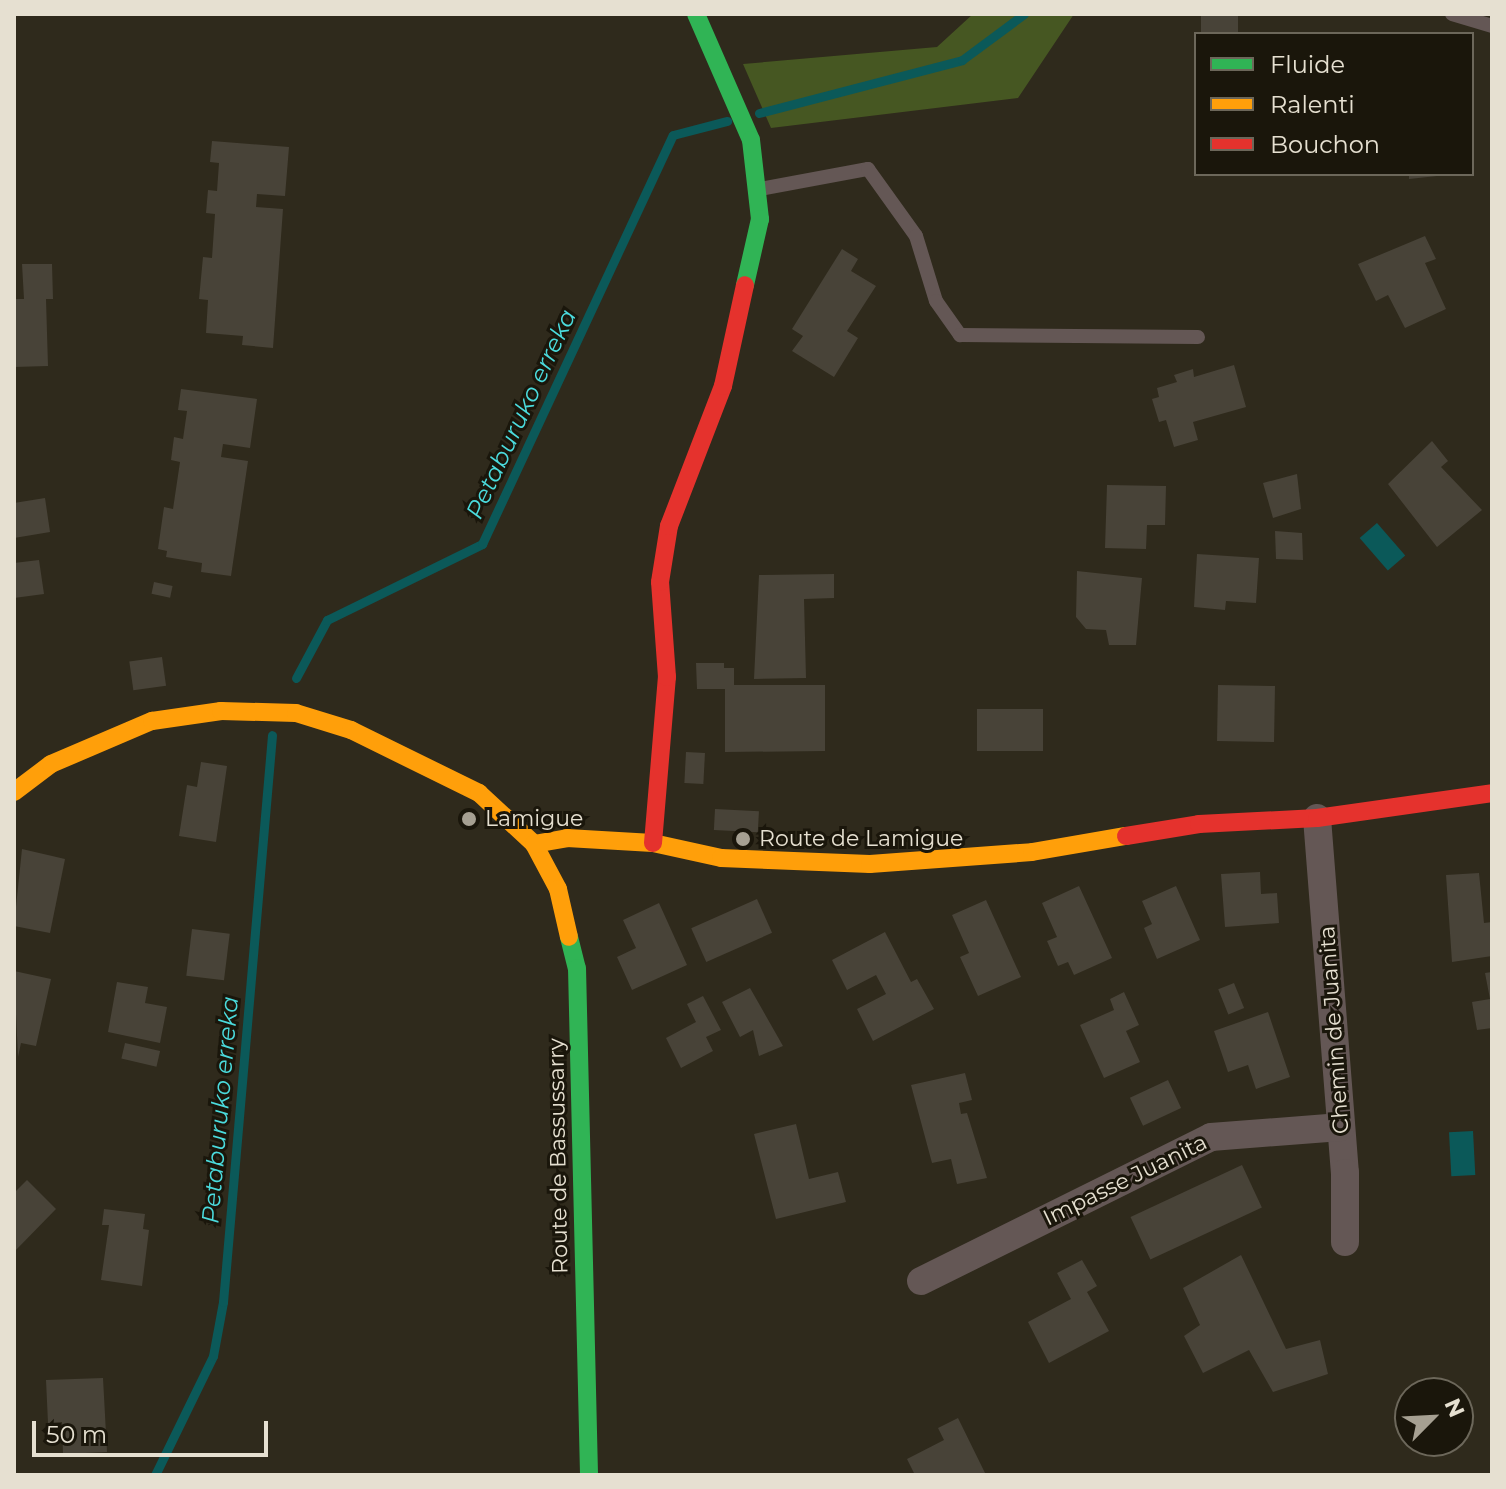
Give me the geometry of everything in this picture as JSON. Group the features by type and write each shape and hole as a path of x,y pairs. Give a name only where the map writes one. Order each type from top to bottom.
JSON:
{"street":[{"path":"653,843 667,677 660,582 669,526 723,386 753,259 759,189 751,140 696,14"},
{"name":"Route de Bassussarry","path":"14,792 51,764 152,721 221,711 296,713 351,730 479,793 534,844 558,889 577,968 589,1475"},
{"path":"534,844 567,838 653,843 721,858 870,864 1032,852 1199,824 1317,818 1492,793"},
{"name":"Chemin de Juanita","path":"1317,818 1341,1127 1345,1242"},
{"name":"Impasse Juanita","path":"921,1281 1211,1137 1341,1127"}],"lane":[{"path":"1452,14 1492,26"},
{"path":"759,189 868,169 916,236 936,301 960,335 1198,337"}],"green space":[{"path":"973,14 1074,14 1018,98 771,128 743,64 937,47"}],"water":[{"path":"1377,523 1405,555 1388,571 1360,538"},
{"path":"1473,1131 1475,1175 1451,1176 1449,1132"}],"building":[{"path":"1201,14 1238,14 1238,32 1201,32"},
{"path":"212,141 289,147 285,196 257,194 256,207 283,209 273,348 242,345 243,336 206,333 208,300 199,299 203,257 212,258 215,214 206,213 208,190 217,191 219,163 210,162"},
{"path":"1409,176 1437,176 1409,179"},
{"path":"1425,236 1436,259 1425,263 1446,309 1405,328 1388,295 1376,301 1358,264"},
{"path":"842,249 858,259 851,271 876,286 847,331 858,338 834,377 792,351 803,336 792,329"},
{"path":"22,264 52,264 53,299 46,299 48,366 14,367 14,299 24,299"},
{"path":"1234,365 1246,407 1193,422 1198,440 1174,447 1166,420 1159,422 1152,399 1159,397 1157,388 1177,382 1174,375 1193,369 1194,377"},
{"path":"181,389 257,399 250,448 223,444 221,457 248,461 231,576 201,572 202,563 166,557 167,551 158,549 164,507 173,509 180,462 171,460 174,437 183,439 187,411 178,410"},
{"path":"1432,441 1448,461 1441,467 1482,510 1437,547 1388,484"},
{"path":"1297,474 1301,509 1273,518 1263,483"},
{"path":"1107,485 1166,486 1165,525 1147,525 1146,549 1105,548"},
{"path":"45,498 50,532 14,538 14,503"},
{"path":"1275,531 1302,533 1303,560 1276,559"},
{"path":"1197,554 1259,558 1256,603 1226,601 1225,610 1194,607"},
{"path":"39,560 44,594 14,598 14,563"},
{"path":"1077,571 1142,578 1136,645 1109,645 1106,630 1086,629 1076,617"},
{"path":"834,574 834,598 804,599 806,678 754,679 759,575"},
{"path":"154,582 173,586 170,598 152,594"},
{"path":"162,657 166,686 133,690 129,662"},
{"path":"696,663 724,663 724,668 734,668 734,685 825,685 825,751 725,752 725,689 697,689"},
{"path":"1218,685 1275,686 1274,742 1217,741"},
{"path":"977,709 1043,709 1043,751 977,751"},
{"path":"686,752 705,753 703,784 684,783"},
{"path":"201,762 227,766 216,842 179,836 187,785 197,787"},
{"path":"715,809 759,811 758,832 714,830"},
{"path":"22,849 65,859 50,933 14,926"},
{"path":"1260,872 1261,894 1277,893 1279,923 1225,927 1221,874"},
{"path":"1479,873 1484,923 1492,922 1492,956 1452,962 1446,875"},
{"path":"1079,886 1112,958 1074,975 1068,962 1058,966 1047,941 1057,937 1042,903"},
{"path":"1176,886 1200,940 1157,959 1144,928 1152,924 1142,901"},
{"path":"757,899 772,933 706,962 691,928"},
{"path":"986,900 1021,977 978,996 960,957 969,953 952,915"},
{"path":"659,903 687,965 632,990 617,957 636,948 623,920"},
{"path":"192,929 230,934 224,980 186,976"},
{"path":"885,932 911,982 917,979 934,1009 873,1041 857,1009 886,994 876,975 847,990 832,960"},
{"path":"14,971 51,979 36,1046 21,1043 18,1057"},
{"path":"1492,972 1492,1028 1477,1030 1472,1002 1490,999 1485,973"},
{"path":"117,982 148,987 145,1003 167,1007 160,1043 108,1032"},
{"path":"1234,983 1244,1008 1228,1014 1218,989"},
{"path":"750,988 783,1046 759,1056 753,1030 740,1037 722,1002"},
{"path":"1124,992 1139,1025 1126,1031 1140,1062 1104,1078 1080,1025 1114,1010 1110,999"},
{"path":"703,996 721,1030 706,1037 713,1051 681,1068 666,1038 696,1022 687,1004"},
{"path":"1268,1012 1290,1077 1256,1089 1248,1065 1228,1072 1214,1031"},
{"path":"125,1043 160,1051 156,1067 121,1059"},
{"path":"965,1073 972,1100 959,1103 961,1114 967,1113 987,1178 957,1184 951,1159 932,1163 911,1085"},
{"path":"1168,1080 1181,1108 1143,1126 1130,1098"},
{"path":"796,1124 809,1179 838,1172 846,1202 776,1219 754,1134"},
{"path":"1242,1165 1262,1208 1150,1260 1131,1217"},
{"path":"27,1180 56,1209 14,1252 14,1193"},
{"path":"104,1209 145,1214 143,1229 149,1230 142,1286 101,1280 109,1225 102,1225"},
{"path":"1241,1255 1286,1349 1320,1340 1328,1374 1273,1392 1249,1350 1203,1373 1184,1336 1200,1325 1183,1288"},
{"path":"1082,1260 1097,1286 1087,1292 1109,1331 1049,1363 1028,1322 1071,1299 1057,1273"},
{"path":"103,1378 107,1452 63,1454 62,1422 48,1423 46,1380"},
{"path":"958,1418 986,1475 915,1475 907,1459 944,1440 938,1428"}],"waterway":[{"name":"Petaburuko erreka","path":"759,113 962,60 1024,14"},
{"name":"Petaburuko erreka","path":"296,678 327,620 482,544 673,135 727,121"},
{"name":"Petaburuko erreka","path":"155,1475 213,1356 223,1302 272,735"}],"traffic: fast":[{"path":"696,14 751,140 760,219 745,285"},
{"path":"569,937 577,968 589,1475"}],"traffic: slow":[{"path":"14,792 51,764 152,721 221,711 296,713 351,730 479,793 534,844 558,889 569,937"},
{"path":"534,844 567,838 653,843 721,858 870,864 1032,852 1126,836"}],"traffic: jam":[{"path":"653,843 667,677 660,582 669,526 723,386 745,285"},
{"path":"1126,836 1199,824 1317,818 1492,793"}],"place":[{"name":"Lamigue","path":"469,819"},
{"name":"Route de Lamigue","path":"743,839"}]}
